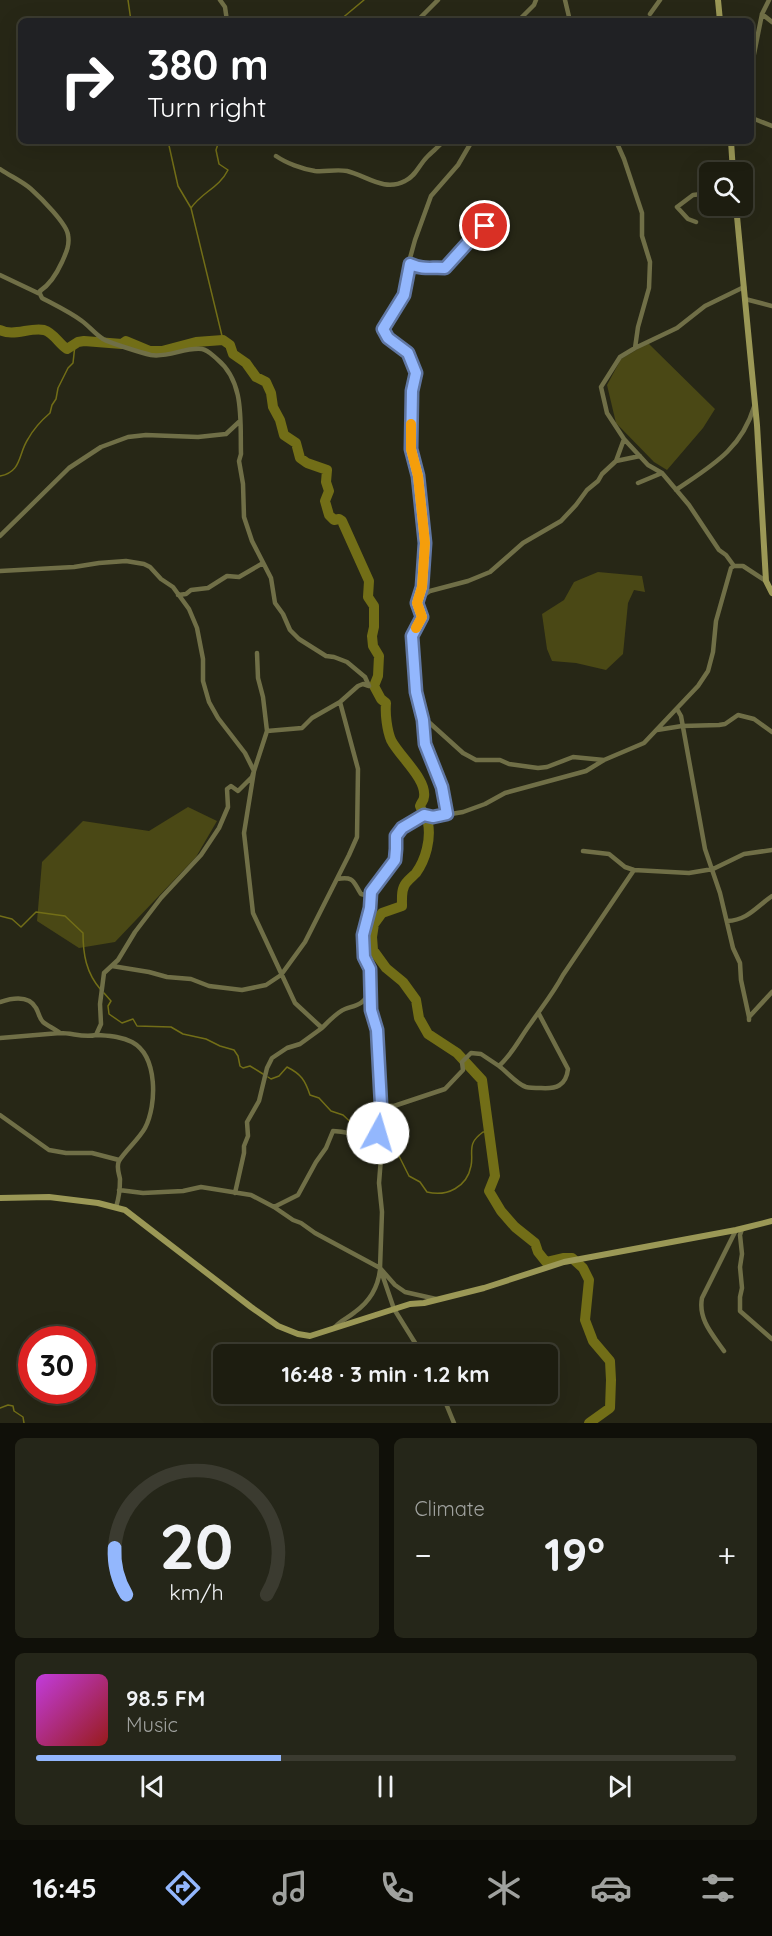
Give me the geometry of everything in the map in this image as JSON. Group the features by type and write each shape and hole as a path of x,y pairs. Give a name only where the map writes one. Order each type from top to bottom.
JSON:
{"street":[{"path":"220,0 225,7 226,18"},
{"path":"420,18 438,0"},
{"path":"521,18 536,0"},
{"path":"565,0 569,18"},
{"path":"650,14 660,0"},
{"path":"718,0 720,18"},
{"path":"754,54 762,14 769,0"},
{"path":"762,14 772,22"},
{"path":"754,119 772,126"},
{"path":"276,156 287,164 312,171 340,170 373,182 393,185 411,178 426,158 441,144"},
{"path":"447,814 442,787 425,744 416,692 412,636 422,617 417,603 422,587 425,543 418,476 411,449 412,391 416,373 408,353 388,338 383,329 404,295 420,225 431,196 458,165 470,144"},
{"path":"617,144 642,213 642,236 650,262 649,288 638,327 635,348"},
{"path":"731,144 733,162"},
{"path":"0,170 31,189 60,218 67,230 69,238 57,274 40,291 40,294"},
{"path":"696,222 688,219 677,207 693,195 699,194"},
{"path":"737,216 755,404 766,581 772,591"},
{"path":"410,264 423,269 445,268 485,226"},
{"path":"0,275 40,294 42,298 84,322 105,340 161,356 206,350 222,363 234,381 239,395 241,454 239,461 243,484 244,517 247,529 271,578 274,603 283,614 290,630 299,639 326,656 347,662 365,677 369,686 363,684 358,686 340,702 312,718 302,728 267,731"},
{"path":"744,287 705,306 677,328 620,357 601,387 607,413 624,439 648,465 662,473 689,505 719,550 734,566 743,567 766,581"},
{"path":"745,299 772,306"},
{"path":"676,490 724,456 747,428 755,404"},
{"path":"0,536 69,468 101,447 128,437 146,435 198,437 226,434 240,421"},
{"path":"417,603 430,591 468,581 490,572 524,543 561,521 616,461 624,439"},
{"path":"616,461 640,456"},
{"path":"638,483 662,473"},
{"path":"0,571 74,567 126,561 150,567 161,579 173,587 193,616 203,659 203,681 209,702 218,718 245,753 254,771 244,833 253,913 295,1003 322,1028"},
{"path":"178,595 186,594 191,590 208,588 227,576 239,577 263,563"},
{"path":"337,879 347,877 352,880 361,894 371,892 395,860 396,836 402,828 424,815 433,817 463,812 505,793 586,771 604,760 644,743 677,710 708,671 713,652 716,621 725,586 734,566"},
{"path":"96,1035 101,1024 100,1004 104,973 118,960 135,932 161,898 201,855 219,828 228,807 227,789 231,786 238,791 252,777 267,731 258,678 257,653"},
{"path":"111,965 167,977 191,979 209,986 242,990 266,985 281,975 304,942 357,837 358,769 340,702"},
{"path":"677,710 681,716 705,849 733,948 740,963 749,1019 772,992"},
{"path":"421,715 463,753 476,760 500,760 538,768 573,757 604,760"},
{"path":"657,730 682,726 718,726 738,715 754,719 772,732"},
{"path":"583,851 609,854 625,867 634,870 689,873 712,869 744,854 772,850"},
{"path":"499,1066 512,1054 634,870"},
{"path":"335,1328 340,1321 358,1310 374,1292 380,1268 382,1212 378,1133 381,1105 377,1030 371,1010 370,969 364,957 363,935 370,908 371,892"},
{"path":"727,921 738,921 748,916 772,896"},
{"path":"235,1193 248,1136 247,1122 259,1101 267,1068 272,1058 287,1048 300,1044 344,1009 354,1008 366,999 370,991"},
{"path":"0,1002 12,998 27,1000 34,1005 45,1024 60,1033"},
{"path":"381,1105 393,1106 445,1089 463,1070 462,1062 471,1053 481,1054 525,1087 559,1087 567,1077 568,1069 539,1014"},
{"path":"0,1038 60,1033 85,1037 119,1036 135,1043 144,1054 152,1074 153,1087 149,1118 145,1129 119,1160 117,1167 119,1190 116,1207"},
{"path":"0,1114 49,1150 66,1153 92,1153 119,1160"},
{"path":"274,1207 298,1195 326,1148 333,1131 347,1131 360,1136 376,1149 381,1158"},
{"path":"119,1190 143,1193 183,1191 201,1187 251,1195 274,1207 293,1221 301,1223 380,1268 395,1285 405,1292 439,1300"},
{"path":"0,1198 50,1197 116,1207 134,1215 250,1307 278,1326 310,1336 410,1304 439,1300 564,1262 772,1221"},
{"path":"739,1229 742,1254 740,1311 772,1339"},
{"path":"724,1351 705,1325 700,1307 702,1298 739,1229"},
{"path":"380,1268 394,1309 416,1344"},
{"path":"446,1404 454,1423"}],"shaded area":[{"path":"648,343 715,409 703,428 667,470 654,462 616,423 607,385 621,359"},
{"path":"598,572 642,576 645,592 634,590 628,603 623,654 606,670 576,663 552,661 547,649 542,614 564,600 574,582"},
{"path":"188,807 217,821 196,857 115,942 79,948 37,921 42,862 83,821 149,831"}],"waterway":[{"path":"128,0 131,18"},
{"path":"342,18 364,0"},
{"path":"169,144 178,186 191,208 223,340"},
{"path":"191,208 220,181 228,170 219,164 216,150 218,144"},
{"path":"0,330 10,333 44,330 67,349 84,341 122,344 126,341 150,351 162,351 196,342 223,340 230,345 233,354 246,363 256,377 266,382 284,435 296,443 300,458 327,470 326,482 329,491 325,501 329,515 334,520 342,521 369,581 368,597 374,606 373,646 379,656 378,676 374,686 386,703 388,732 391,740 417,775 424,790 424,799 420,806 429,829 425,855 420,867 404,885 402,906 382,913 374,924 373,950 386,968 403,982 416,1000 419,1018 428,1034 457,1053 482,1080 495,1176 489,1191 501,1211 515,1227 535,1243 538,1252 546,1262 572,1258 583,1268 589,1280 585,1320 593,1341 610,1361 611,1380 610,1408 589,1423"},
{"path":"0,476 12,471 16,466 30,436 50,413 58,388 73,363 75,345"},
{"path":"0,916 12,919 21,927 36,912 65,916 83,933 86,963 101,990"},
{"path":"104,993 111,1001 108,1006 109,1014 122,1023 133,1019 137,1026 171,1027 183,1034 206,1039 234,1050 243,1068 250,1066 263,1074"},
{"path":"268,1077 271,1079 279,1076 287,1067 302,1078 310,1095 319,1098 331,1111 343,1115 356,1127 367,1132 385,1134 394,1138 399,1156 409,1176 420,1182 427,1192 449,1192 461,1185 472,1163 474,1141 483,1132 490,1132"},
{"path":"0,1408 13,1406 14,1411 23,1417 24,1423"}],"slow traffic":[{"path":"411,424 411,449 418,476 425,543 422,587 417,603 422,617 416,628"}],"route":[{"path":"378,1133 381,1105 377,1030 371,1010 370,969 364,957 363,935 370,908 371,892 395,860 396,836 402,828 424,815 433,817 447,814 438,772 425,744 414,667 412,636 422,617 417,603 422,587 425,543 418,476 411,449 412,391 416,373 408,353 388,338 383,327 404,295 407,269 410,264 423,269 445,268 485,226"}]}
